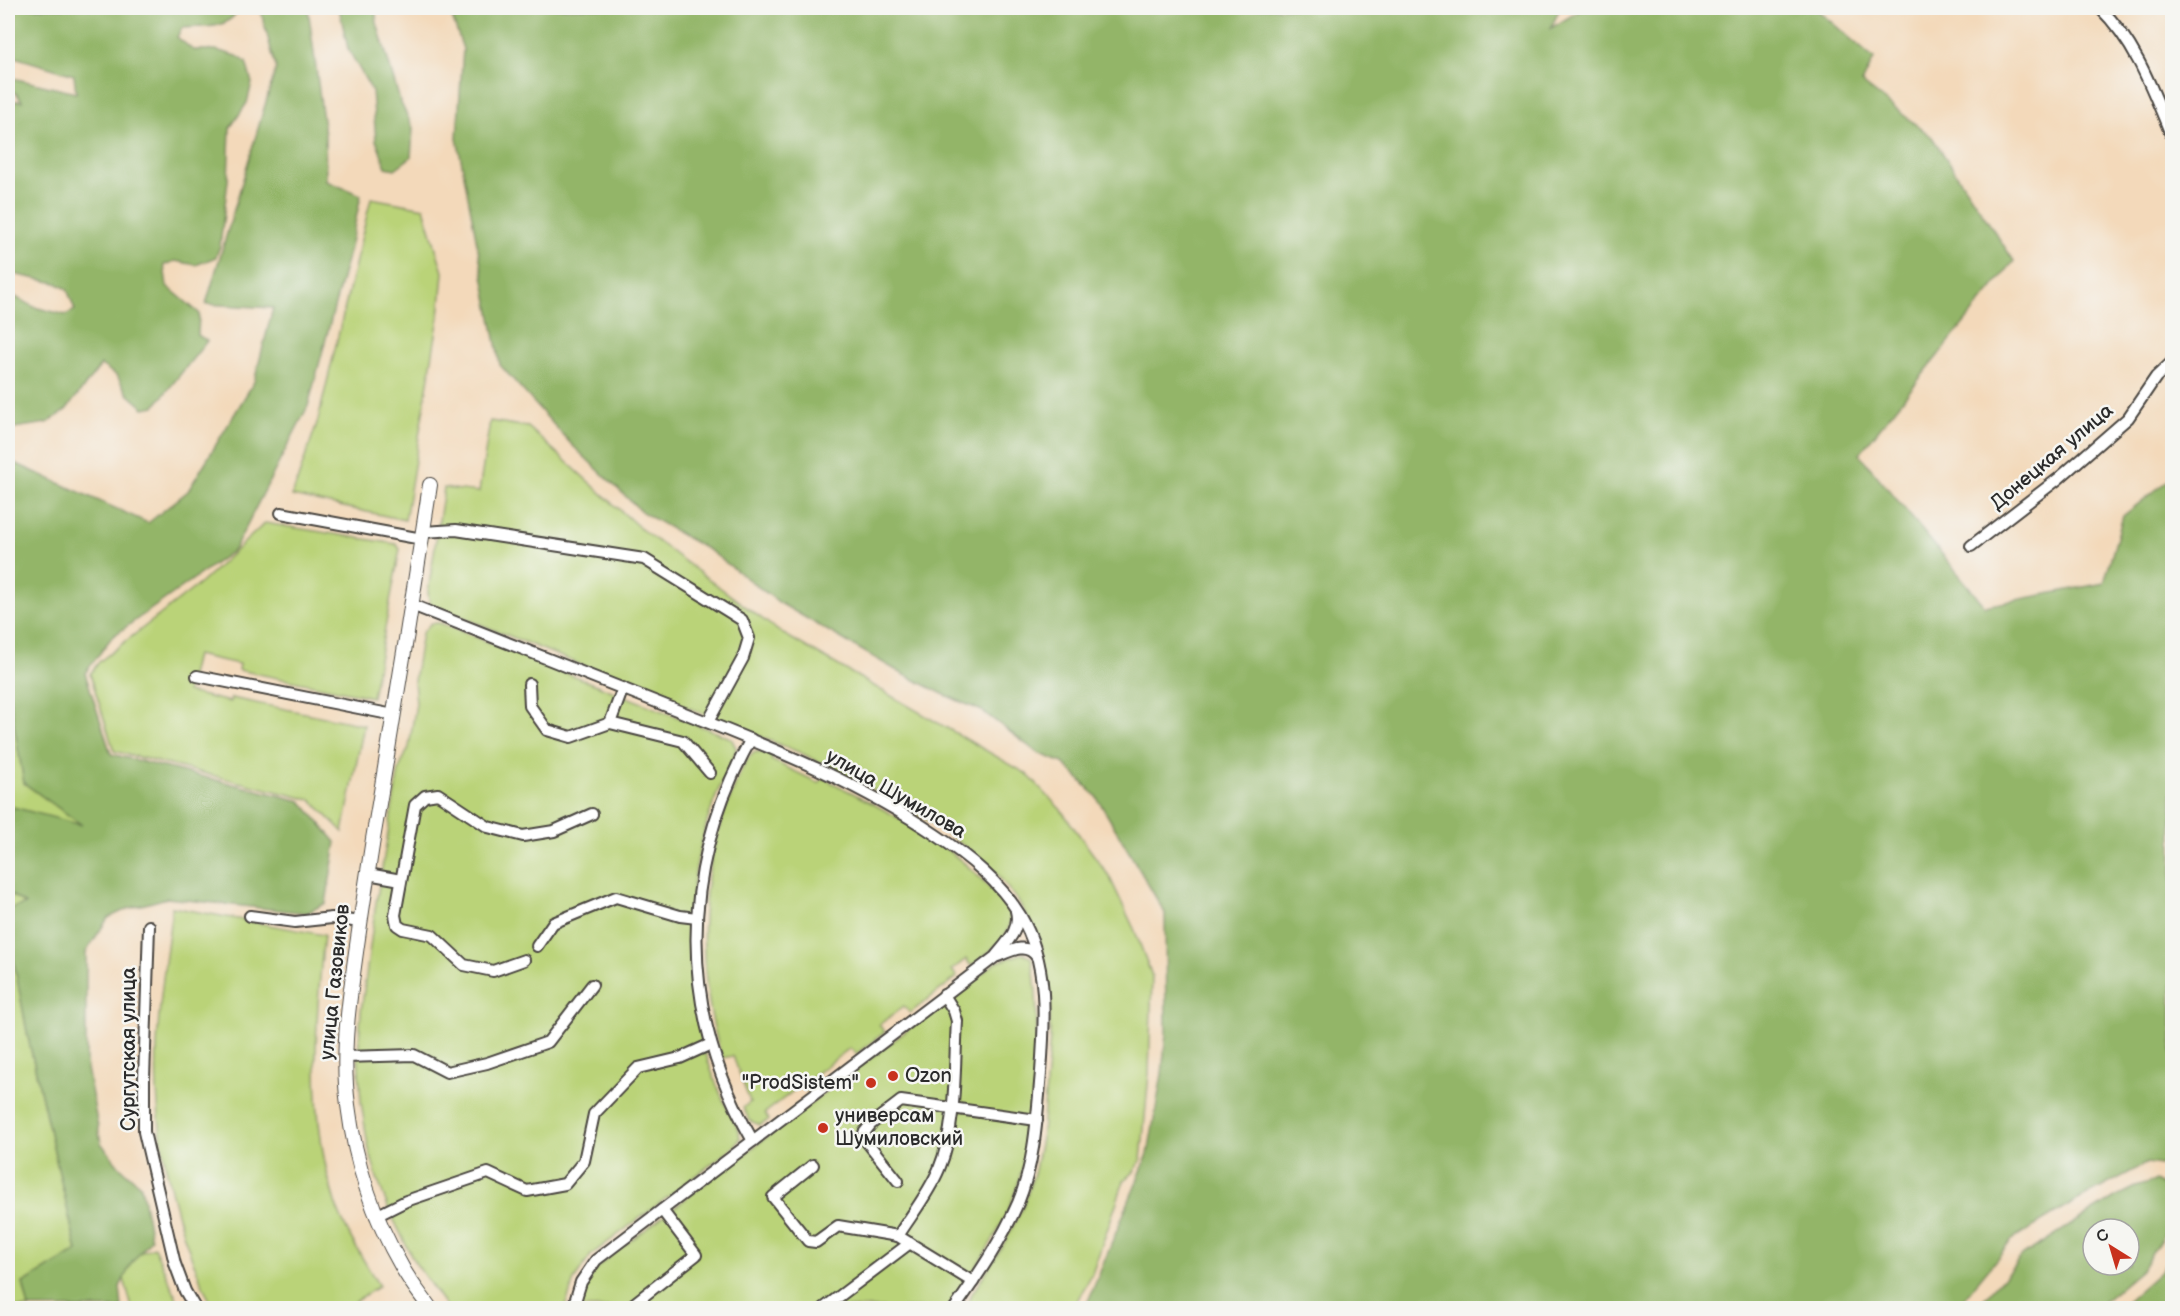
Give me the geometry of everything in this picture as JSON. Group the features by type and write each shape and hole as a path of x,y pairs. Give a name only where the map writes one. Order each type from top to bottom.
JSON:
{"street":[{"path":"2100,8 2112,20 2142,65 2172,137"},
{"name":"Донецкая улица","path":"1971,546 2058,479 2128,418 2156,377 2172,362"},
{"name":"улица Газовиков","path":"430,486 360,922 348,1011 345,1057 347,1103 355,1148 376,1216 402,1268 430,1308"},
{"path":"281,513 423,535 456,530 644,560 742,620 749,638 743,658 708,722"},
{"name":"улица Шумилова","path":"412,605 798,758 862,790 966,855 991,877 1013,905 1029,933 1037,958 1043,992 1043,1036 1037,1119 1029,1168 1018,1203 956,1308"},
{"path":"197,676 394,715"},
{"path":"530,684 530,706 548,730 570,737 610,723 682,741 710,772"},
{"path":"610,723 623,688"},
{"path":"751,739 730,780 713,824 702,868 697,918 699,985 711,1044 731,1099 753,1141"},
{"path":"524,960 493,971 464,965 432,935 400,927 395,918 414,810 421,798 429,794 443,796 488,826 523,836 554,831 592,814"},
{"path":"368,874 401,880"},
{"path":"537,946 553,923 616,897 697,918"},
{"path":"573,1308 581,1282 596,1260 995,957 1011,936 1018,921 1013,905"},
{"path":"250,916 295,922 332,918 360,922"},
{"name":"Сургутская улица","path":"149,926 144,1132 184,1292 195,1308"},
{"path":"995,957 1020,948 1029,933 1020,932 1011,936"},
{"path":"1020,948 1030,950 1037,958"},
{"path":"345,1057 414,1055 447,1072 487,1063 548,1042 592,985"},
{"path":"898,1236 932,1184 945,1152 952,1107 957,1021 944,995"},
{"path":"376,1216 406,1202 488,1173 527,1191 565,1184 584,1161 594,1114 638,1068 680,1058 711,1044"},
{"path":"898,1181 867,1142 864,1133 866,1128 901,1101 1037,1119"},
{"path":"813,1165 773,1197 808,1241 816,1242 838,1226 898,1236 973,1282"},
{"path":"630,1308 696,1255 662,1210"},
{"path":"824,1308 910,1243"}],"green space":[{"path":"8,8 240,8 222,24 182,28 177,37 193,50 216,50 237,56 246,62 252,83 247,103 230,128 228,180 220,246 216,257 196,265 175,261 164,265 167,286 199,313 198,335 207,341 155,406 144,408 128,394 117,376 101,365 66,410 47,423 8,429 8,293 34,307 66,315 75,310 67,289 56,283 8,273 8,101 22,101 16,93 8,91 8,77 76,93 74,75 8,55"},
{"path":"260,8 308,8 325,135 326,181 361,195 349,252 308,406 234,550 112,637 85,673 111,754 301,801 336,842 326,903 307,913 167,898 127,909 108,918 86,952 86,1063 101,1143 120,1167 141,1186 151,1239 131,1264 120,1287 122,1308 29,1308 23,1283 77,1251 28,1037 8,930 8,909 26,904 8,893 8,815 13,807 82,825 24,783 8,689 8,460 148,523 188,491 254,382 273,308 206,304 276,68"},
{"path":"339,8 375,8 377,23 400,101 413,128 411,157 395,169 386,167 376,140 372,91 348,49"},
{"path":"449,8 1560,8 1551,28 1584,8 1815,8 1874,59 1862,83 1932,137 2014,261 1859,454 1985,606 2104,583 2123,516 2172,477 2172,1171 2167,1166 2147,1163 2076,1201 2012,1240 1956,1308 1083,1308 1089,1299 1148,1154 1162,1074 1166,1033 1165,913 1096,796 1063,763 1038,753 982,711 901,673 780,603 710,551 642,512 571,444 500,365 457,138 463,49"},
{"path":"371,198 424,208 443,272 439,317 405,520 292,496 318,420"},
{"path":"490,421 528,427 641,529 780,632 1027,774 1061,810 1109,876 1135,931 1152,976 1149,1073 1141,1160 1134,1172 1124,1181 1092,1274 1073,1308 963,1308 1003,1245 1024,1205 1035,1170 1042,1133 1050,1037 1050,991 1041,944 1018,901 996,873 970,850 922,817 865,785 801,753 432,605 429,602 428,592 444,488 479,492"},
{"path":"265,523 396,544 400,549 372,697 238,670 239,664 196,655 187,692 230,702 231,698 364,725 343,832 311,800 114,751 90,674 99,662 202,582"},
{"path":"431,623 440,623 728,737 736,748 715,798 704,833 696,870 689,946 698,1023 721,1096 739,1130 740,1139 735,1146 591,1255 574,1280 565,1308 447,1308 414,1261 389,1210 368,1146 361,1102 358,1057 361,1012 376,903 399,769 409,747 416,703 414,681 422,633"},
{"path":"8,689 24,783 83,826 13,807 8,815"},
{"path":"755,752 773,755 771,760 819,783 823,778 918,830 941,845 982,880 1006,907 1011,918 1010,925 1002,938 983,957 971,966 966,959 952,970 957,977 910,1013 904,1006 879,1025 885,1032 856,1054 850,1048 813,1076 818,1083 807,1092 801,1085 765,1113 769,1120 760,1125 750,1121 743,1108 750,1102 733,1056 722,1058 713,1025 704,959 706,893 711,860 719,828 740,772"},
{"path":"8,893 26,904 8,909"},
{"path":"172,907 324,935 318,1001 316,1069 317,1103 326,1170 344,1224 379,1286 345,1308 213,1308 191,1256 174,1202 159,1117 157,1044"},
{"path":"8,930 28,1037 77,1251 23,1283 29,1308 8,1308"},
{"path":"1026,954 1032,959 1037,1035 1030,1126 1025,1155 1018,1184 1000,1227 948,1308 578,1308 591,1278 613,1254 997,962"},
{"path":"2155,1181 2166,1189 2172,1200 2173,1212 2170,1225 2141,1270 2141,1217 2083,1217 2135,1187"},
{"path":"2081,1218 2081,1277 2133,1277 2096,1308 1976,1308 2023,1255"},
{"path":"154,1247 181,1308 132,1308 119,1261"},
{"path":"2172,1252 2172,1308 2119,1308 2162,1270"}],"place":[{"name":"Ozon","path":"893,1076"},
{"name":"\"ProdSistem\"","path":"871,1083"},
{"name":"универсам Шумиловский","path":"823,1128"}]}
